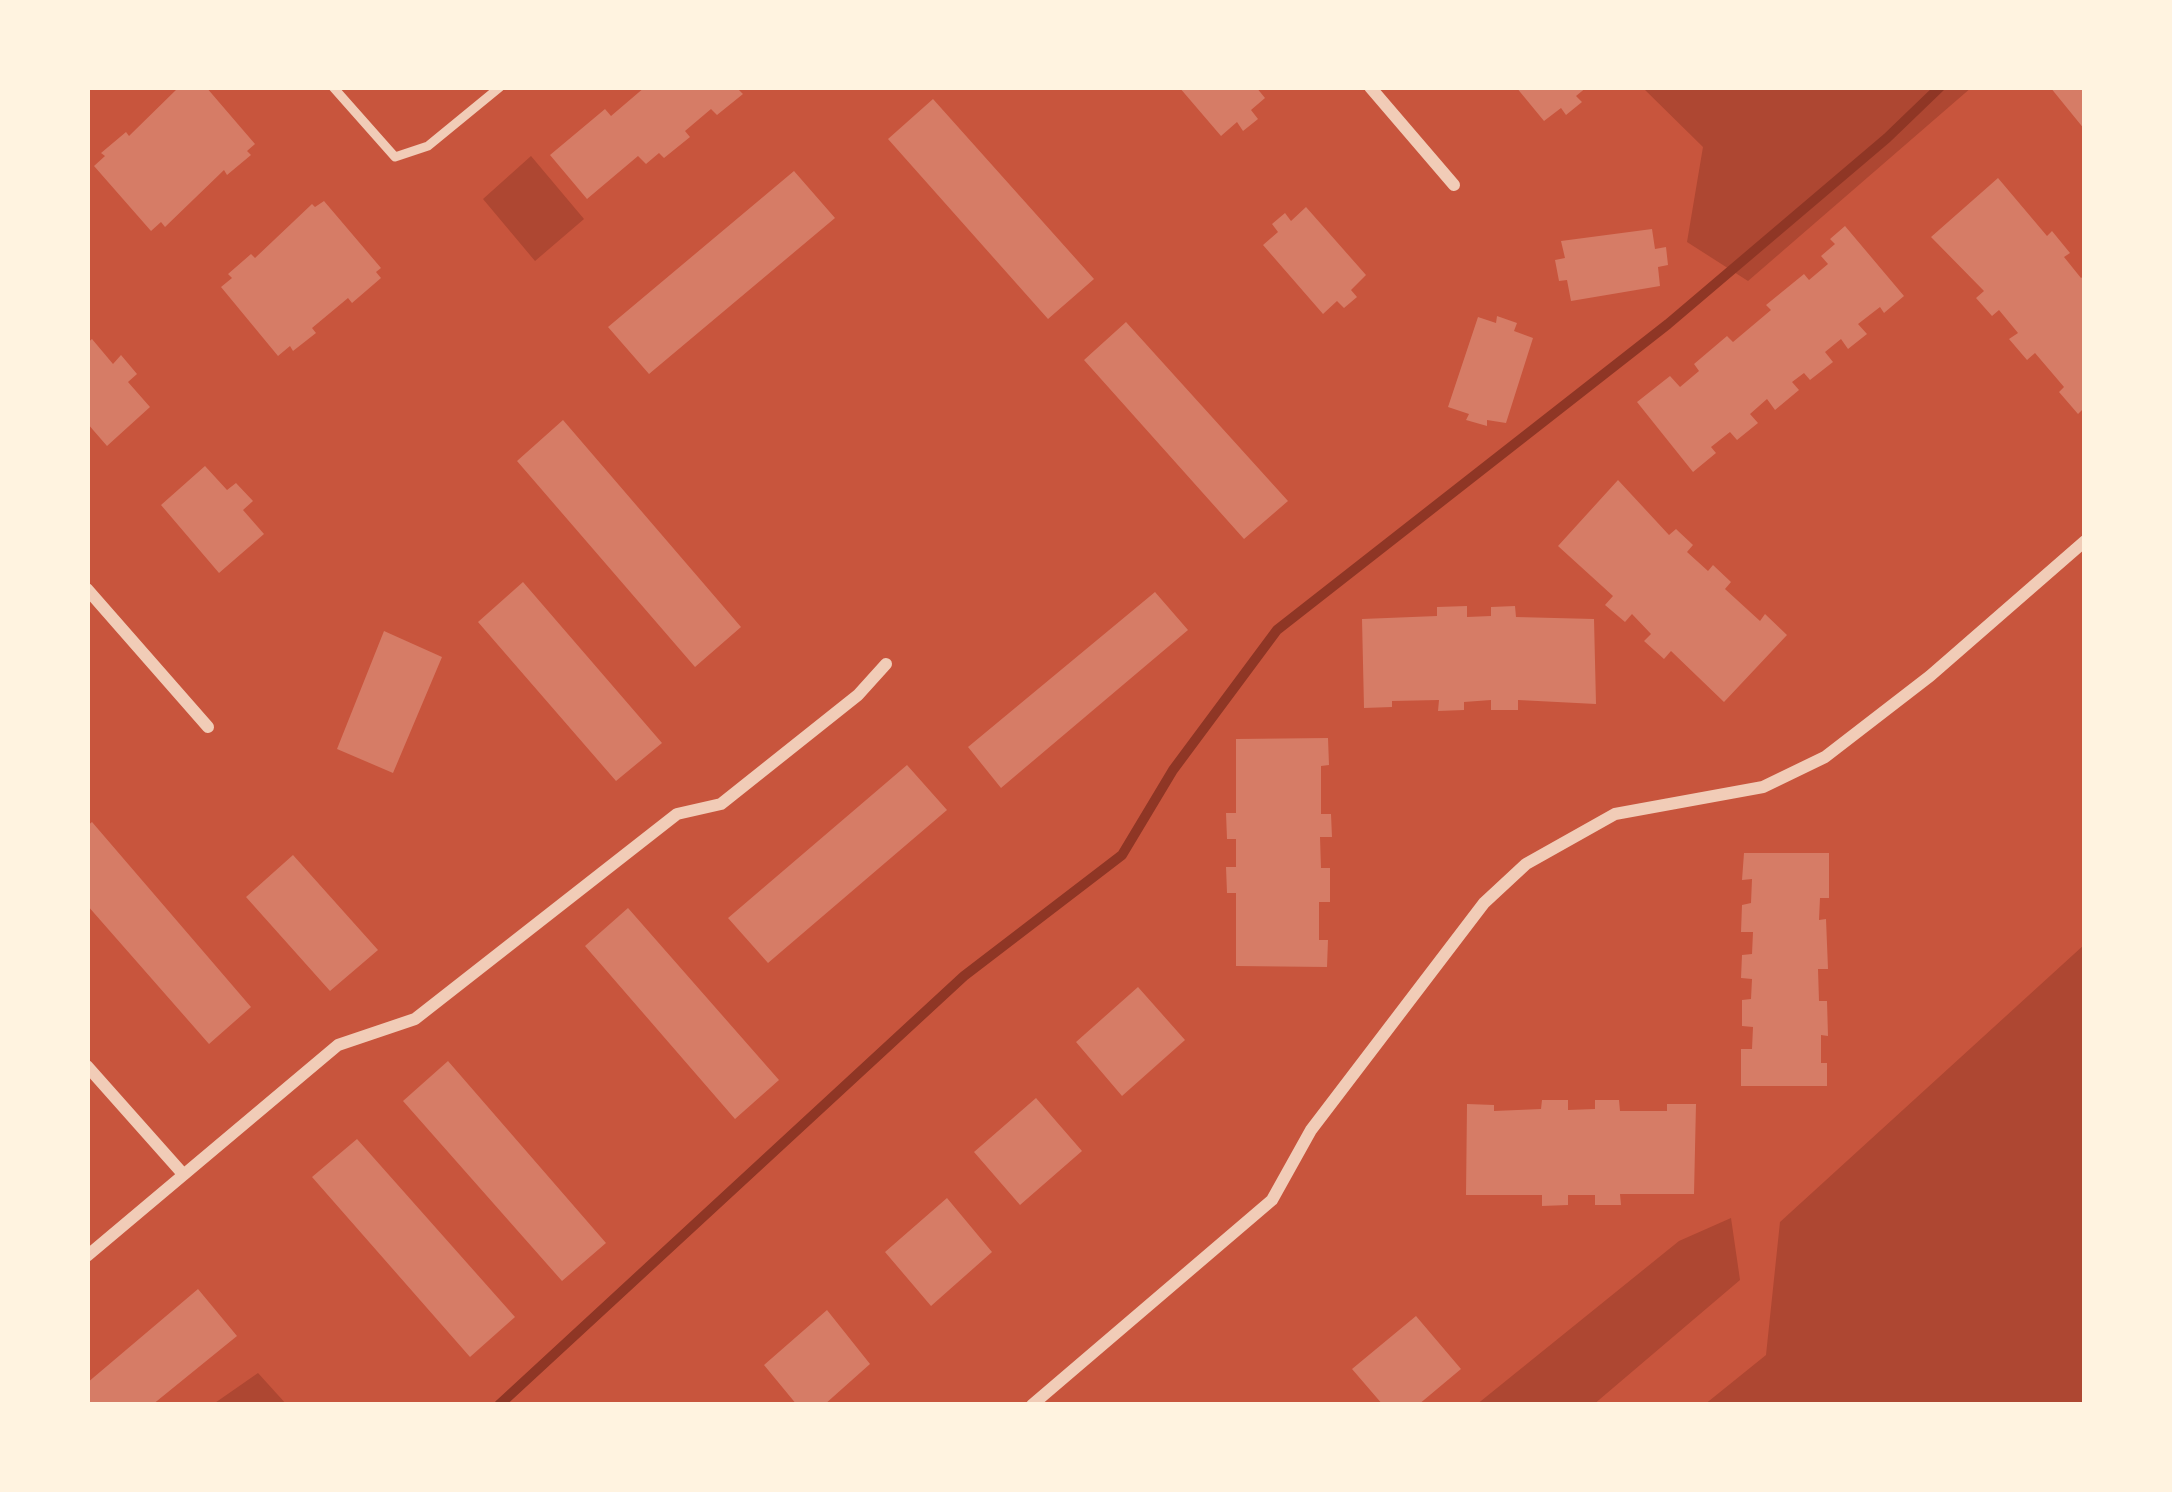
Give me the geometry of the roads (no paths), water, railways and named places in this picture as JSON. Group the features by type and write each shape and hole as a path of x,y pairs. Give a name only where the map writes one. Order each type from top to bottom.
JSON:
{"street":[{"path":"1370,87 1454,185"},
{"path":"1031,1405 1272,1200 1311,1130 1410,999 1484,903 1526,864 1615,814 1763,788 1825,757 1930,676 2085,541"},
{"path":"87,589 208,727"},
{"path":"87,1256 338,1045 415,1019 676,814 721,804 858,695 886,664"},
{"path":"87,1066 183,1174"}],"lane":[{"path":"333,87 395,157 428,146 500,87"}],"waterway":[{"path":"499,1405 964,976 1122,855 1173,770 1277,630 1668,324 1887,138 1940,87"}]}
